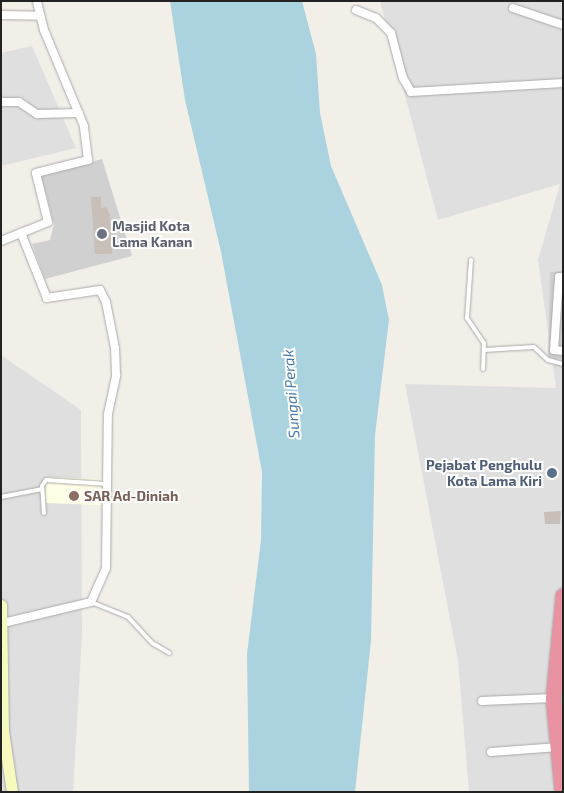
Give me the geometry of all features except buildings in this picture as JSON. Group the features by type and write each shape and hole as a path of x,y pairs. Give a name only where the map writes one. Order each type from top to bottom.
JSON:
{"highway":[{"path":"562,792 558,715 553,698 558,677 563,595"}],"main road":[{"path":"1,605 3,623 2,737 12,792"}],"street":[{"path":"1,241 48,222 36,173 88,160 79,113 40,16 37,1"},
{"path":"513,8 563,25"},
{"path":"356,10 376,18 391,33 403,78 411,92 563,83"},
{"path":"1,15 40,16"},
{"path":"1,102 19,102 37,114 79,113"},
{"path":"3,623 91,602 106,568 108,414 116,375 116,348 106,302 100,290 47,298 21,233"},
{"path":"563,277 559,277 554,350 563,351"},
{"path":"482,702 553,698"},
{"path":"491,752 560,747"}],"lane":[{"path":"471,260 467,318 484,350 483,369"},
{"path":"484,350 534,347 548,360 563,364"},
{"path":"44,513 43,483 50,480 107,484"},
{"path":"1,496 42,489"},
{"path":"91,602 128,618 152,644 169,652"}],"shaded area":[{"path":"380,1 563,1 563,792 469,792 458,661 405,384 556,388 538,260 560,184 438,220"},
{"path":"32,46 76,148 1,166 1,53"},
{"path":"102,159 132,256 45,279 32,244 50,240 54,224 41,175"},
{"path":"563,271 563,360 548,357 550,272"},
{"path":"1,355 81,410 82,635 73,792 1,792"},
{"name":"SAR Ad-Diniah","path":"46,477 103,479 102,505 45,503"}],"water":[{"name":"Sungai Perak","path":"170,1 302,1 316,54 320,113 331,166 382,285 389,320 375,435 371,641 355,792 249,792 247,654 261,540 262,472 221,252 185,100"}],"place":[{"name":"Masjid Kota Lama Kanan","path":"102,234"},
{"name":"Pejabat Penghulu Kota Lama Kiri","path":"552,473"},
{"name":"SAR Ad-Diniah","path":"74,496"}]}
